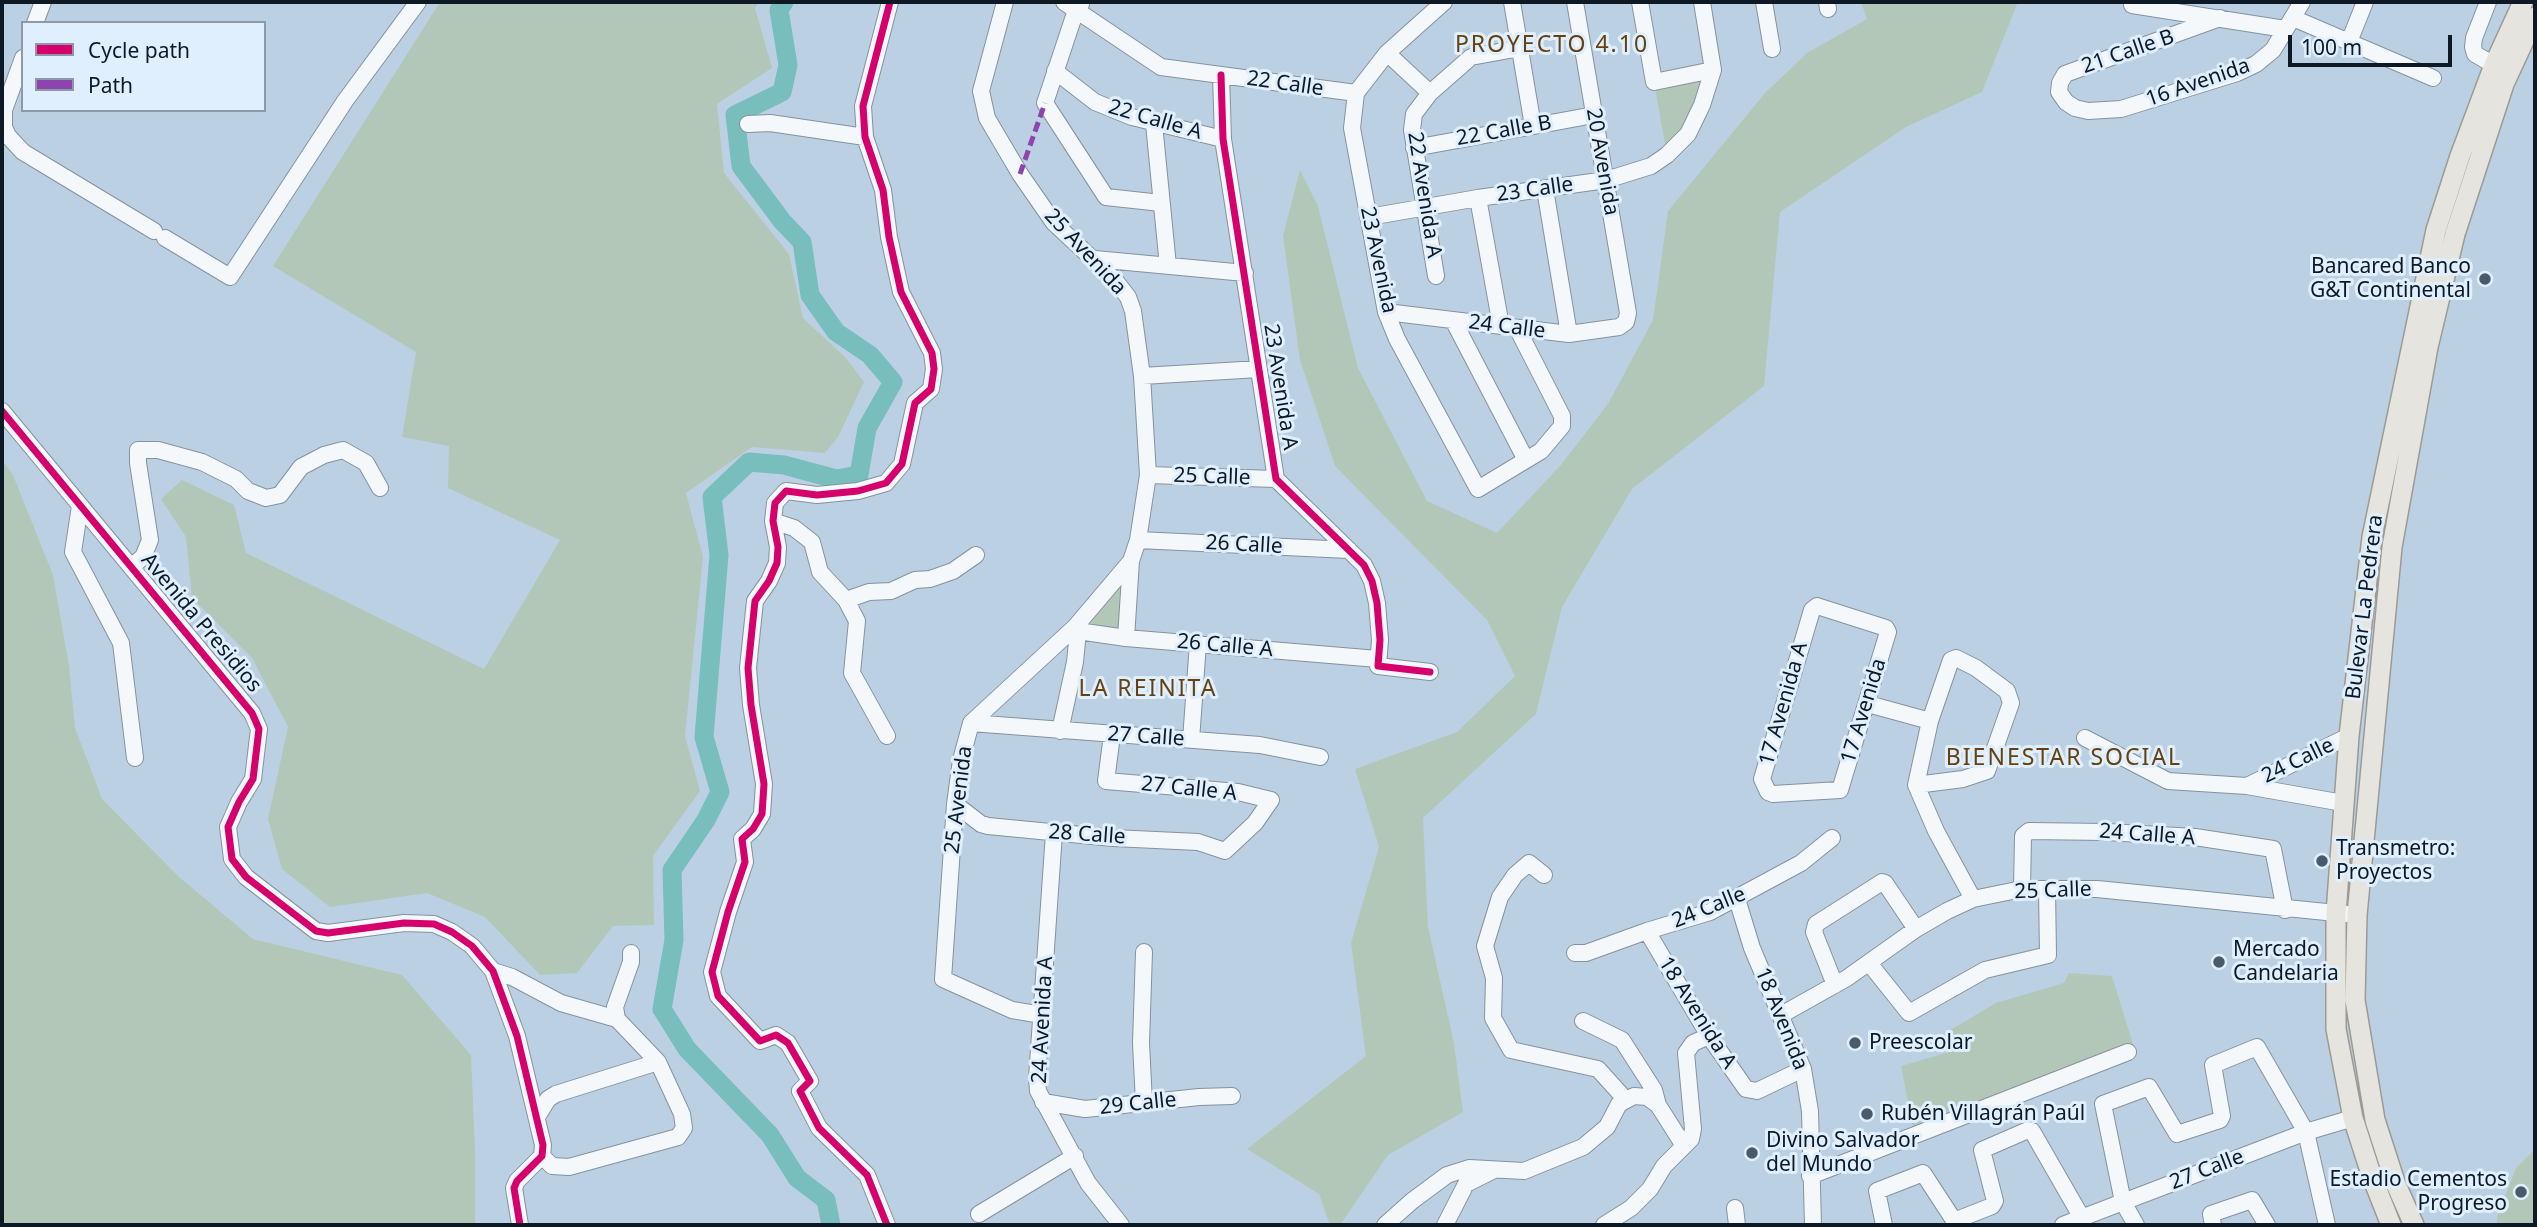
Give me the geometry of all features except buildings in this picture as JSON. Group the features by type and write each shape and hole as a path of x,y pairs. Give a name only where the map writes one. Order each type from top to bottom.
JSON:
{"main road":[{"name":"Bulevar La Pedrera","path":"2391,1225 2353,1118 2336,1029 2336,914 2349,736 2372,537 2436,230 2494,65 2523,2"},
{"name":"Bulevar La Pedrera","path":"2414,1225 2395,1182 2375,1120 2355,1000 2357,915 2392,547 2428,347 2455,234 2504,84 2535,17"}],"street":[{"path":"36,21 43,2"},
{"path":"21,63 4,110 4,127 8,136 23,152 230,277 345,101 418,2"},
{"path":"887,1225 867,1175 819,1128 800,1091 810,1081 788,1042 776,1035 760,1041 718,996 712,972 745,862 741,839 753,829 762,814 764,784 748,668 755,601 777,563 778,547 773,521 775,503 786,491 817,495 858,491 886,483 902,464 915,403 931,389 934,369 932,353 901,292 889,237 883,190 865,137 863,106 890,2"},
{"name":"25 Avenida","path":"1005,2 981,92 983,109 1020,174 1054,223 1095,258 1114,278 1131,304 1142,376 1148,475 1138,540 1131,561 1126,638"},
{"path":"1356,93 1387,53 1444,2"},
{"path":"1512,2 1533,126"},
{"name":"20 Avenida","path":"1575,2 1628,313 1626,322"},
{"path":"1640,2 1654,82 1713,70 1702,2"},
{"path":"1763,2 1772,49"},
{"name":"16 Avenida","path":"2066,102 2075,108 2088,111 2121,109 2236,73 2256,64 2273,50 2302,2"},
{"path":"2349,42 2365,2"},
{"path":"2488,2 2473,47 2475,54 2494,65"},
{"name":"21 Calle B","path":"2133,3 2220,19 2289,23 2349,42 2433,78"},
{"path":"1074,4 1045,103 1106,197 1161,203"},
{"name":"22 Calle","path":"1074,4 1161,67 1356,93"},
{"name":"21 Calle B","path":"2066,102 2059,92 2065,74 2220,19"},
{"path":"1387,53 1430,93 1471,57 1520,48"},
{"name":"23 Calle","path":"1368,217 1606,180 1651,166 1667,155 1688,134 1702,105 1713,70"},
{"name":"22 Calle A","path":"1055,71 1096,102 1154,124 1223,139"},
{"name":"23 Avenida A","path":"1221,75 1223,139 1276,479 1364,565 1372,581 1377,603 1380,640 1378,662"},
{"name":"23 Avenida","path":"1356,93 1352,128 1387,312 1397,339 1478,489 1526,460"},
{"name":"22 Avenida A","path":"1430,93 1413,114 1412,130 1436,275"},
{"name":"22 Calle B","path":"1414,148 1594,115"},
{"path":"748,124 770,123 865,137"},
{"path":"1154,124 1168,266"},
{"path":"1545,189 1569,334"},
{"path":"1453,320 1526,460 1541,451 1563,422 1509,327 1478,198"},
{"path":"1095,258 1245,273"},
{"name":"24 Calle","path":"1387,312 1569,334 1619,327 1626,322"},
{"path":"1142,376 1259,369"},
{"name":"Avenida Presidios","path":"2,411 252,713 260,729 254,779 239,802 228,827 232,859 246,877 316,931 328,933 404,923 434,924 472,946 493,971 517,1036 543,1144 542,1156"},
{"path":"131,567 143,557 150,540 138,450 158,450 202,461 236,479 248,491 266,498 280,495 301,467 324,455 344,450 366,463 380,488"},
{"name":"25 Calle","path":"1148,475 1276,479"},
{"path":"80,506 73,552 121,643 135,758"},
{"path":"773,521 794,528 812,542 820,572 846,600 856,621 852,673 887,736"},
{"name":"26 Calle","path":"1138,540 1349,550"},
{"path":"846,600 869,592 891,590 915,580 930,579 953,571 976,555"},
{"name":"25 Avenida","path":"1042,1015 1012,1010 943,979 955,804 961,760 971,723 1076,629 1131,561"},
{"name":"17 Avenida A","path":"1840,790 1773,794 1768,792 1762,779 1811,610 1817,606 1886,628 1888,632"},
{"path":"1060,731 1075,662 1076,629"},
{"name":"26 Calle A","path":"1076,629 1126,638 1378,662 1430,672"},
{"name":"17 Avenida","path":"1840,790 1888,632"},
{"path":"1191,740 1198,643"},
{"path":"1916,785 1984,773 1989,768 2011,703 2007,691 1956,659 1951,660 1930,720 1916,785 1936,831 1972,899"},
{"path":"1868,704 1930,720"},
{"name":"27 Calle","path":"971,723 1260,746 1320,757"},
{"name":"27 Calle A","path":"1112,735 1106,781 1238,792 1271,800 1255,823 1225,851"},
{"name":"24 Calle","path":"2247,786 2349,736"},
{"name":"24 Calle","path":"2085,737 2168,781 2247,786 2343,803"},
{"name":"28 Calle","path":"955,804 981,824 988,826 1198,842 1225,851"},
{"name":"24 Calle A","path":"2022,889 2023,836 2029,831 2195,837 2274,850 2284,910"},
{"name":"24 Avenida A","path":"1054,833 1038,1091 1088,1182 1121,1225"},
{"name":"24 Calle","path":"1575,953 1586,953 1710,912 1801,863 1832,838"},
{"path":"1544,875 1529,863 1515,875 1500,897 1485,946 1494,978 1493,1018 1511,1050 1598,1069 1626,1100"},
{"path":"1835,985 1814,932 1816,924 1882,882 1916,929"},
{"name":"25 Calle","path":"1781,1015 1835,985 1916,929 1972,899 2022,889 2097,889 2284,910 2357,915"},
{"path":"1869,963 1909,1013 1985,970 2048,955 2047,889"},
{"name":"18 Avenida","path":"1737,899 1752,948 1803,1069 1810,1111 1813,1225"},
{"name":"18 Avenida A","path":"1647,931 1709,1036 1743,1087 1751,1091 1759,1090 1803,1069"},
{"path":"1144,952 1141,1043 1144,1103"},
{"path":"617,1019 615,1007 631,962 631,953"},
{"path":"493,971 512,977 561,1003 617,1019 658,1062 682,1114 684,1128 678,1137 569,1167 552,1166 542,1156 517,1181 514,1193 520,1225"},
{"path":"1583,1021 1622,1040 1654,1090 1658,1105 1684,1146"},
{"path":"1604,1225 1631,1208 1650,1189 1664,1166 1691,1139 1693,1132 1686,1053 1693,1044 1709,1036"},
{"path":"2136,1225 2123,1202 2102,1106 2149,1087 2177,1134 2222,1118 2213,1065 2257,1047 2306,1132 2328,1225"},
{"path":"1811,1176 2128,1052"},
{"path":"537,1117 548,1099 556,1094 658,1062"},
{"name":"29 Calle","path":"1043,1102 1085,1110 1232,1096"},
{"path":"1385,1225 1447,1175 1469,1168 1524,1171 1583,1147 1607,1127 1619,1104 1626,1100 1643,1096 1658,1105"},
{"name":"27 Calle","path":"2063,1225 2083,1222 2123,1202 2306,1132 2353,1118"},
{"path":"1884,1225 1877,1191 1924,1173 1950,1217 1959,1219 1992,1206 1995,1201 1982,1150 2032,1131 2083,1222"},
{"path":"979,1214 1075,1156"},
{"path":"1445,1225 1466,1184 1494,1170"},
{"path":"2212,1219 2252,1200 2267,1225"},
{"path":"517,1207 528,1225"},
{"path":"1735,1208 1737,1225"}],"green space":[{"path":"440,2 759,2 755,8 772,68 717,104 724,173 789,254 803,318 846,358 864,382 838,437 825,453 752,447 686,493 703,557 685,736 700,791 653,856 654,925 613,926 577,973 540,975 485,917 427,893 330,907 282,869 268,819 288,727 252,658 192,598 186,537 161,499 182,480 234,505 246,553 484,669 560,540 448,488 449,446 402,437 416,352 273,266"},
{"path":"1861,2 2018,2 1982,92 1906,127 1780,212 1764,386 1632,489 1562,607 1536,714 1423,818 1428,927 1454,1043 1463,1112 1388,1155 1340,1225 1330,1225 1319,1194 1247,1149 1366,1056 1351,943 1379,847 1355,769 1457,732 1515,676 1487,620 1335,466 1300,360 1283,236 1300,170 1318,206 1358,368 1427,501 1497,533 1560,466 1608,404 1653,320 1668,211 1765,93 1807,53 1867,19"},
{"path":"1713,70 1702,105 1667,155 1654,82"},
{"path":"2,460 13,475 53,575 69,666 75,728 102,799 179,877 253,939 402,975 471,1055 475,1225 2,1225"},
{"path":"1127,580 1123,630 1084,626 1111,595"},
{"path":"2069,973 2112,976 2136,1054 1915,1139 1901,1066 1953,1051 1947,1032 1996,1003 2064,983"},
{"name":"Estadio Cementos Progreso","path":"2535,1149 2535,1225 2497,1225 2497,1217 2516,1168"}],"waterway":[{"path":"784,2 779,10 788,65 782,92 735,115 741,166 782,221 802,242 810,295 836,332 870,355 893,382 867,428 859,475 836,479 784,465 749,462 712,497 719,555 704,737 720,792 706,820 672,870 674,940 662,1009 687,1049 770,1135 797,1178 826,1200 831,1225"}],"marked path":[{"path":"1020,174 1045,103"}],"cycle path":[{"path":"887,1225 867,1175 819,1128 800,1091 810,1081 788,1043 776,1035 760,1041 718,996 712,972 745,862 742,839 753,829 762,814 764,784 748,668 755,601 777,563 778,547 773,521 775,503 786,491 817,495 858,491 886,483 902,464 915,403 931,389 934,369 932,353 901,292 889,237 883,190 865,137 863,106 890,2"},
{"path":"1221,75 1223,139 1276,479 1364,565 1372,581 1377,603 1380,640 1378,666 1430,672"},
{"path":"2,411 252,713 259,729 253,779 228,827 232,859 246,877 316,931 328,933 404,923 434,924 472,946 493,971 517,1036 543,1145 542,1156 517,1181 514,1188 520,1225"}],"place":[{"name":"Bancared Banco G&T Continental","path":"2485,279"},
{"name":"Transmetro: Proyectos","path":"2322,861"},
{"name":"Mercado Candelaria","path":"2219,962"},
{"name":"Preescolar","path":"1855,1043"},
{"name":"Rubén Villagrán Paúl","path":"1867,1114"},
{"name":"Divino Salvador del Mundo","path":"1752,1153"},
{"name":"Estadio Cementos Progreso","path":"2521,1192"}],"district":[{"name":"PROYECTO 4.10","path":"1552,45"},
{"name":"LA REINITA","path":"1148,689"},
{"name":"BIENESTAR SOCIAL","path":"2064,758"}]}
